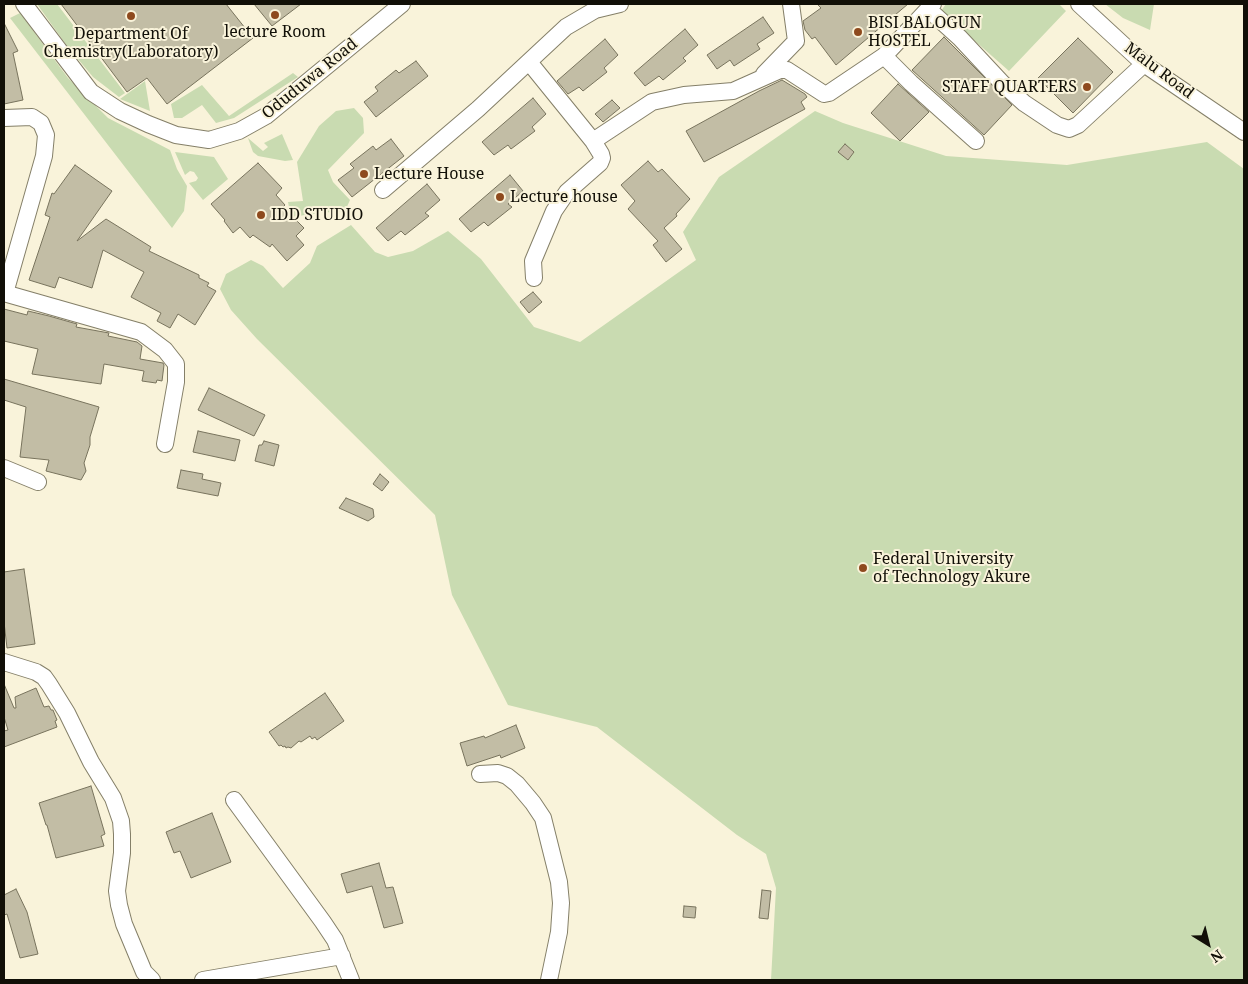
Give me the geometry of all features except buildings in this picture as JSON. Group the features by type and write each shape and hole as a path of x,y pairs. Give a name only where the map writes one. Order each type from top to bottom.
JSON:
{"street":[{"name":"Oduduwa Road","path":"24,4 91,92 120,111 148,124 176,134 209,140 239,131 266,116 402,4"},
{"path":"383,190 478,110 566,27 595,10 620,4"},
{"path":"757,81 796,42 791,4"},
{"name":"Malu Road","path":"1079,4 1144,64 1244,132"},
{"path":"593,142 652,102 684,96 733,91 775,72 787,70 824,94 829,93 884,56 930,7 1002,83 1024,103 1057,126 1069,129 1078,125 1144,64"},
{"path":"884,56 976,142"},
{"path":"528,62 593,142 602,158 600,163 567,192 554,211 533,262 534,278"},
{"path":"4,118 32,117 41,123 46,135 44,156 4,293 140,332 165,350 176,364 176,382 165,444"},
{"path":"4,468 38,482"},
{"path":"4,662 36,672 44,677 67,713 91,762 113,798 121,821 122,834 122,853 117,891 119,905 124,924 144,972 152,980"},
{"path":"480,774 498,773 507,776 517,784 543,818 559,882 561,903 559,932 549,980"},
{"path":"234,800 323,922 342,956 351,980"},
{"path":"203,980 342,956"}],"green space":[{"path":"37,4 57,4 125,93 119,97 93,77 67,46"},
{"path":"946,4 1059,4 1066,11 1009,71 941,11"},
{"path":"1105,4 1154,4 1150,30 1123,18"},
{"path":"20,13 68,78 108,118 170,150 177,169 187,186 184,211 172,228 10,18"},
{"path":"293,73 298,77 234,118 216,123 202,105 182,118 174,118 171,104 202,85 229,116"},
{"path":"145,81 150,111 120,99"},
{"path":"354,108 363,118 364,133 328,170 333,182 350,200 345,211 291,217 288,202 303,201 297,162 319,126 336,111"},
{"name":"Federal University of Technology Akure","path":"815,111 843,123 946,156 1067,165 1207,142 1244,169 1244,980 771,980 776,888 766,854 737,835 597,727 508,705 452,595 435,515 257,339 231,310 220,289 226,274 251,260 263,266 283,288 310,263 317,246 351,225 375,252 388,257 413,251 448,231 481,259 534,327 580,342 696,260 683,232 719,177"},
{"path":"282,134 293,160 285,161 258,156 253,152 248,138 263,151 268,147 264,143"},
{"path":"175,152 214,157 228,179 203,200 189,183 196,181 198,178 194,172 190,171 185,175"}],"place":[{"name":"lecture Room","path":"275,15"},
{"name":"Department Of Chemistry(Laboratory)","path":"131,16"},
{"name":"BISI BALOGUN HOSTEL","path":"858,32"},
{"name":"STAFF QUARTERS","path":"1087,87"},
{"name":"Lecture House","path":"364,174"},
{"name":"Lecture house","path":"500,197"},
{"name":"IDD STUDIO","path":"261,215"},
{"name":"Federal University of Technology Akure","path":"863,568"}]}
